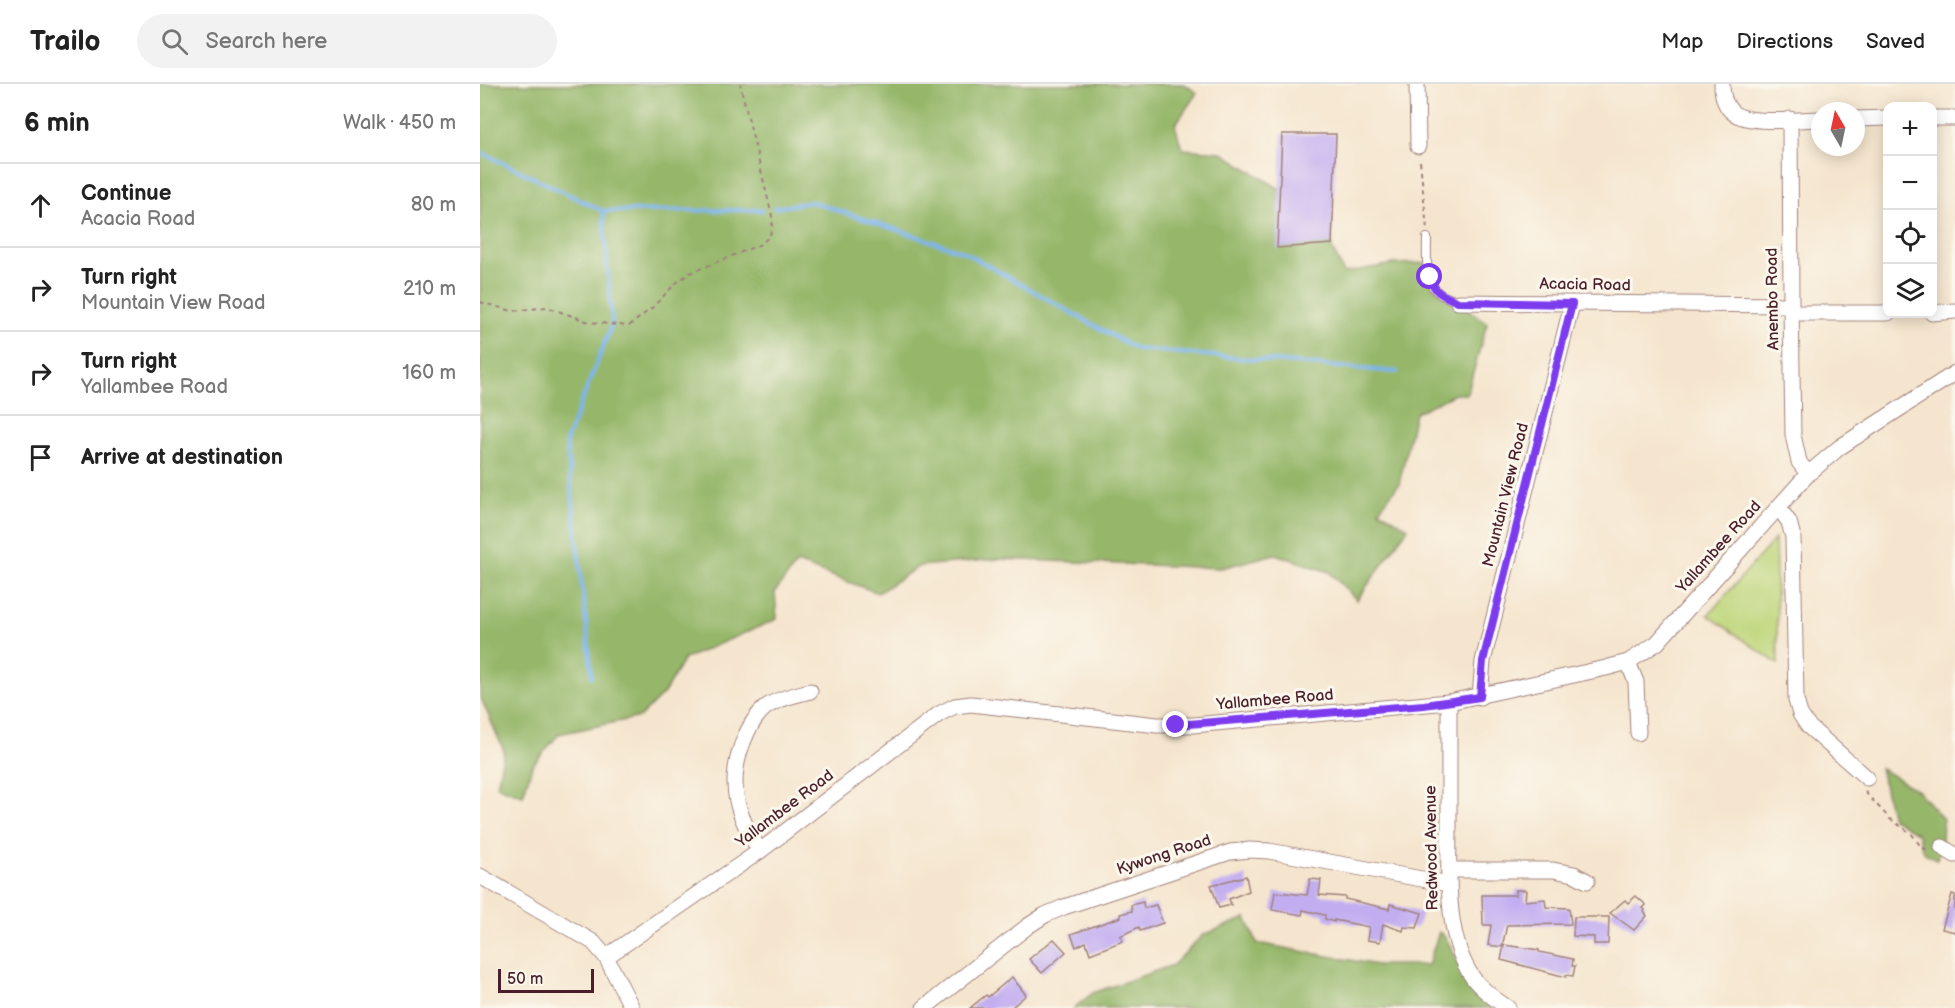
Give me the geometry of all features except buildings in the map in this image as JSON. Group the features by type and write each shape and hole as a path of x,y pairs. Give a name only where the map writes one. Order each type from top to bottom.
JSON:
{"street":[{"path":"1417,84 1418,146"},
{"path":"1722,84 1725,103 1737,116 1756,120 1811,119"},
{"path":"1865,119 1883,118"},
{"path":"1937,118 1955,118"},
{"name":"Anembo Road","path":"1790,119 1793,435 1799,462 1808,474"},
{"name":"Acacia Road","path":"1458,302 1883,313"},
{"name":"Mountain View Road","path":"1480,697 1483,661 1572,304"},
{"path":"1937,313 1955,311"},
{"name":"Yallambee Road","path":"606,957 760,851 939,714 963,704 1157,725 1218,723 1449,702 1619,666 1657,643 1808,474 1840,447 1955,373"},
{"path":"1779,508 1789,522 1793,537 1796,700 1800,714 1808,726 1867,778"},
{"path":"1628,662 1636,682 1638,733"},
{"path":"760,851 743,822 737,806 735,790 738,756 746,734 756,717 767,707 783,699 810,691"},
{"name":"Redwood Avenue","path":"1449,702 1449,877 1453,923 1464,960 1474,978 1491,996 1508,1008"},
{"name":"Kywong Road","path":"924,1008 1045,915 1230,852 1269,851 1449,877 1553,870 1574,874 1587,881"},
{"path":"480,876 593,942 606,957 632,1008"}],"lane":[{"name":"Acacia Road","path":"1427,238 1427,263 1433,287 1441,295 1458,302"}],"path":[{"path":"480,302 512,311 547,307 590,322 629,326 690,273 761,244 770,236 773,220 740,84"},
{"path":"1418,146 1425,197 1427,238"},
{"path":"1867,778 1860,787 1890,819 1911,833 1922,848"}],"green space":[{"path":"480,84 1184,84 1197,93 1175,125 1182,149 1221,152 1278,188 1332,198 1332,248 1344,273 1393,264 1427,263 1433,287 1487,323 1467,394 1455,394 1415,413 1399,484 1379,510 1408,528 1357,600 1329,572 1275,554 1221,568 999,559 919,566 878,593 797,563 775,592 777,619 684,659 664,693 640,717 559,734 532,766 523,795 497,786 504,751 480,696"},
{"path":"1775,539 1778,664 1708,615"},
{"path":"1880,768 1918,791 1943,819 1942,841 1937,859 1923,852 1918,834 1892,818"},
{"path":"1246,918 1257,943 1377,965 1428,965 1439,932 1446,938 1473,992 1492,1008 1074,1008 1093,993 1173,965 1203,935"}],"waterway":[{"path":"480,152 603,211 762,210"},
{"path":"774,208 812,202 964,252 1136,349 1397,372"},
{"path":"592,677 566,441 612,324 603,211"}],"route":[{"path":"1176,725 1424,705 1480,697 1483,661 1572,304 1458,302 1441,295 1433,287 1430,277"}]}
